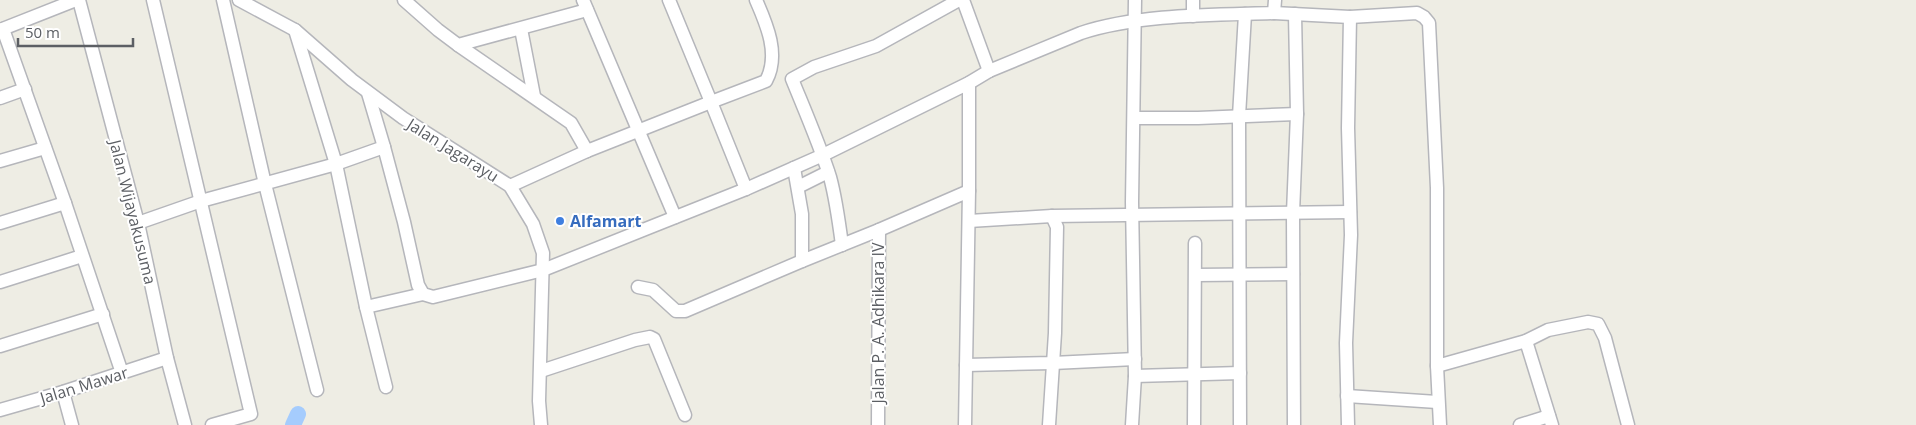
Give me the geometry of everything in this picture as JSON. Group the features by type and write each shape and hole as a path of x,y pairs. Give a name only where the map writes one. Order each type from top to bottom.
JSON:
{"street":[{"path":"78,0 2,29 65,203 122,373"},
{"name":"Jalan Wijayakusuma","path":"78,0 138,223 167,358 185,425"},
{"path":"153,0 252,419 212,425"},
{"path":"223,0 265,184 317,390"},
{"name":"Jalan Jagarayu","path":"239,0 294,30 368,93 403,118 510,186 533,224 543,254 540,425"},
{"path":"404,0 458,45 571,122 587,151"},
{"path":"669,0 746,189"},
{"path":"510,186 587,151 766,81 769,75 773,50 756,0"},
{"path":"840,246 836,203 826,172 823,155 792,79 814,68 876,46 961,0 989,71"},
{"path":"1132,425 1135,376 1132,215 1136,0"},
{"path":"1193,0 1193,16"},
{"path":"458,45 521,29 585,5 620,84 637,131 674,218"},
{"path":"366,307 423,294 433,297 543,270 794,168 969,83 989,71 1081,33 1135,20 1245,14 1275,6 1295,14 1350,17 1418,14 1429,23 1437,188 1437,402 1440,425"},
{"path":"1240,425 1239,116 1245,14"},
{"path":"1294,425 1293,213 1298,114 1295,14"},
{"path":"1348,425 1346,343 1350,212 1348,128 1350,17"},
{"path":"521,29 534,96"},
{"path":"294,30 336,164 366,307 386,387"},
{"path":"965,425 969,221 969,83"},
{"path":"0,98 24,89"},
{"path":"368,93 404,222 418,285 423,294"},
{"path":"1135,118 1298,114"},
{"path":"138,223 200,201 336,164 384,147"},
{"path":"0,161 45,148"},
{"path":"794,168 799,186 802,214 803,260"},
{"path":"799,186 826,172"},
{"path":"879,230 969,191"},
{"path":"0,223 65,203"},
{"path":"969,221 1052,216 1239,215 1350,212"},
{"path":"1050,425 1055,333 1056,227 1052,216"},
{"name":"Jalan P. A. Adhikara IV","path":"638,287 653,290 676,311 685,312 803,260 879,230 878,425"},
{"path":"1194,425 1195,243"},
{"path":"0,282 82,256"},
{"path":"1196,276 1293,274"},
{"path":"0,346 102,314"},
{"path":"1437,366 1526,340 1548,330 1588,322 1598,324 1604,338 1628,425"},
{"path":"541,372 635,340 650,337 654,339 685,415"},
{"path":"1520,425 1550,420 1526,340"},
{"name":"Jalan Mawar","path":"0,410 63,392 167,358"},
{"path":"966,365 1135,359"},
{"path":"1135,376 1240,373"},
{"path":"63,392 72,425"},
{"path":"1347,396 1437,402"}],"waterway":[{"path":"293,425 298,414"}],"place":[{"name":"Alfamart","path":"560,221"}]}
